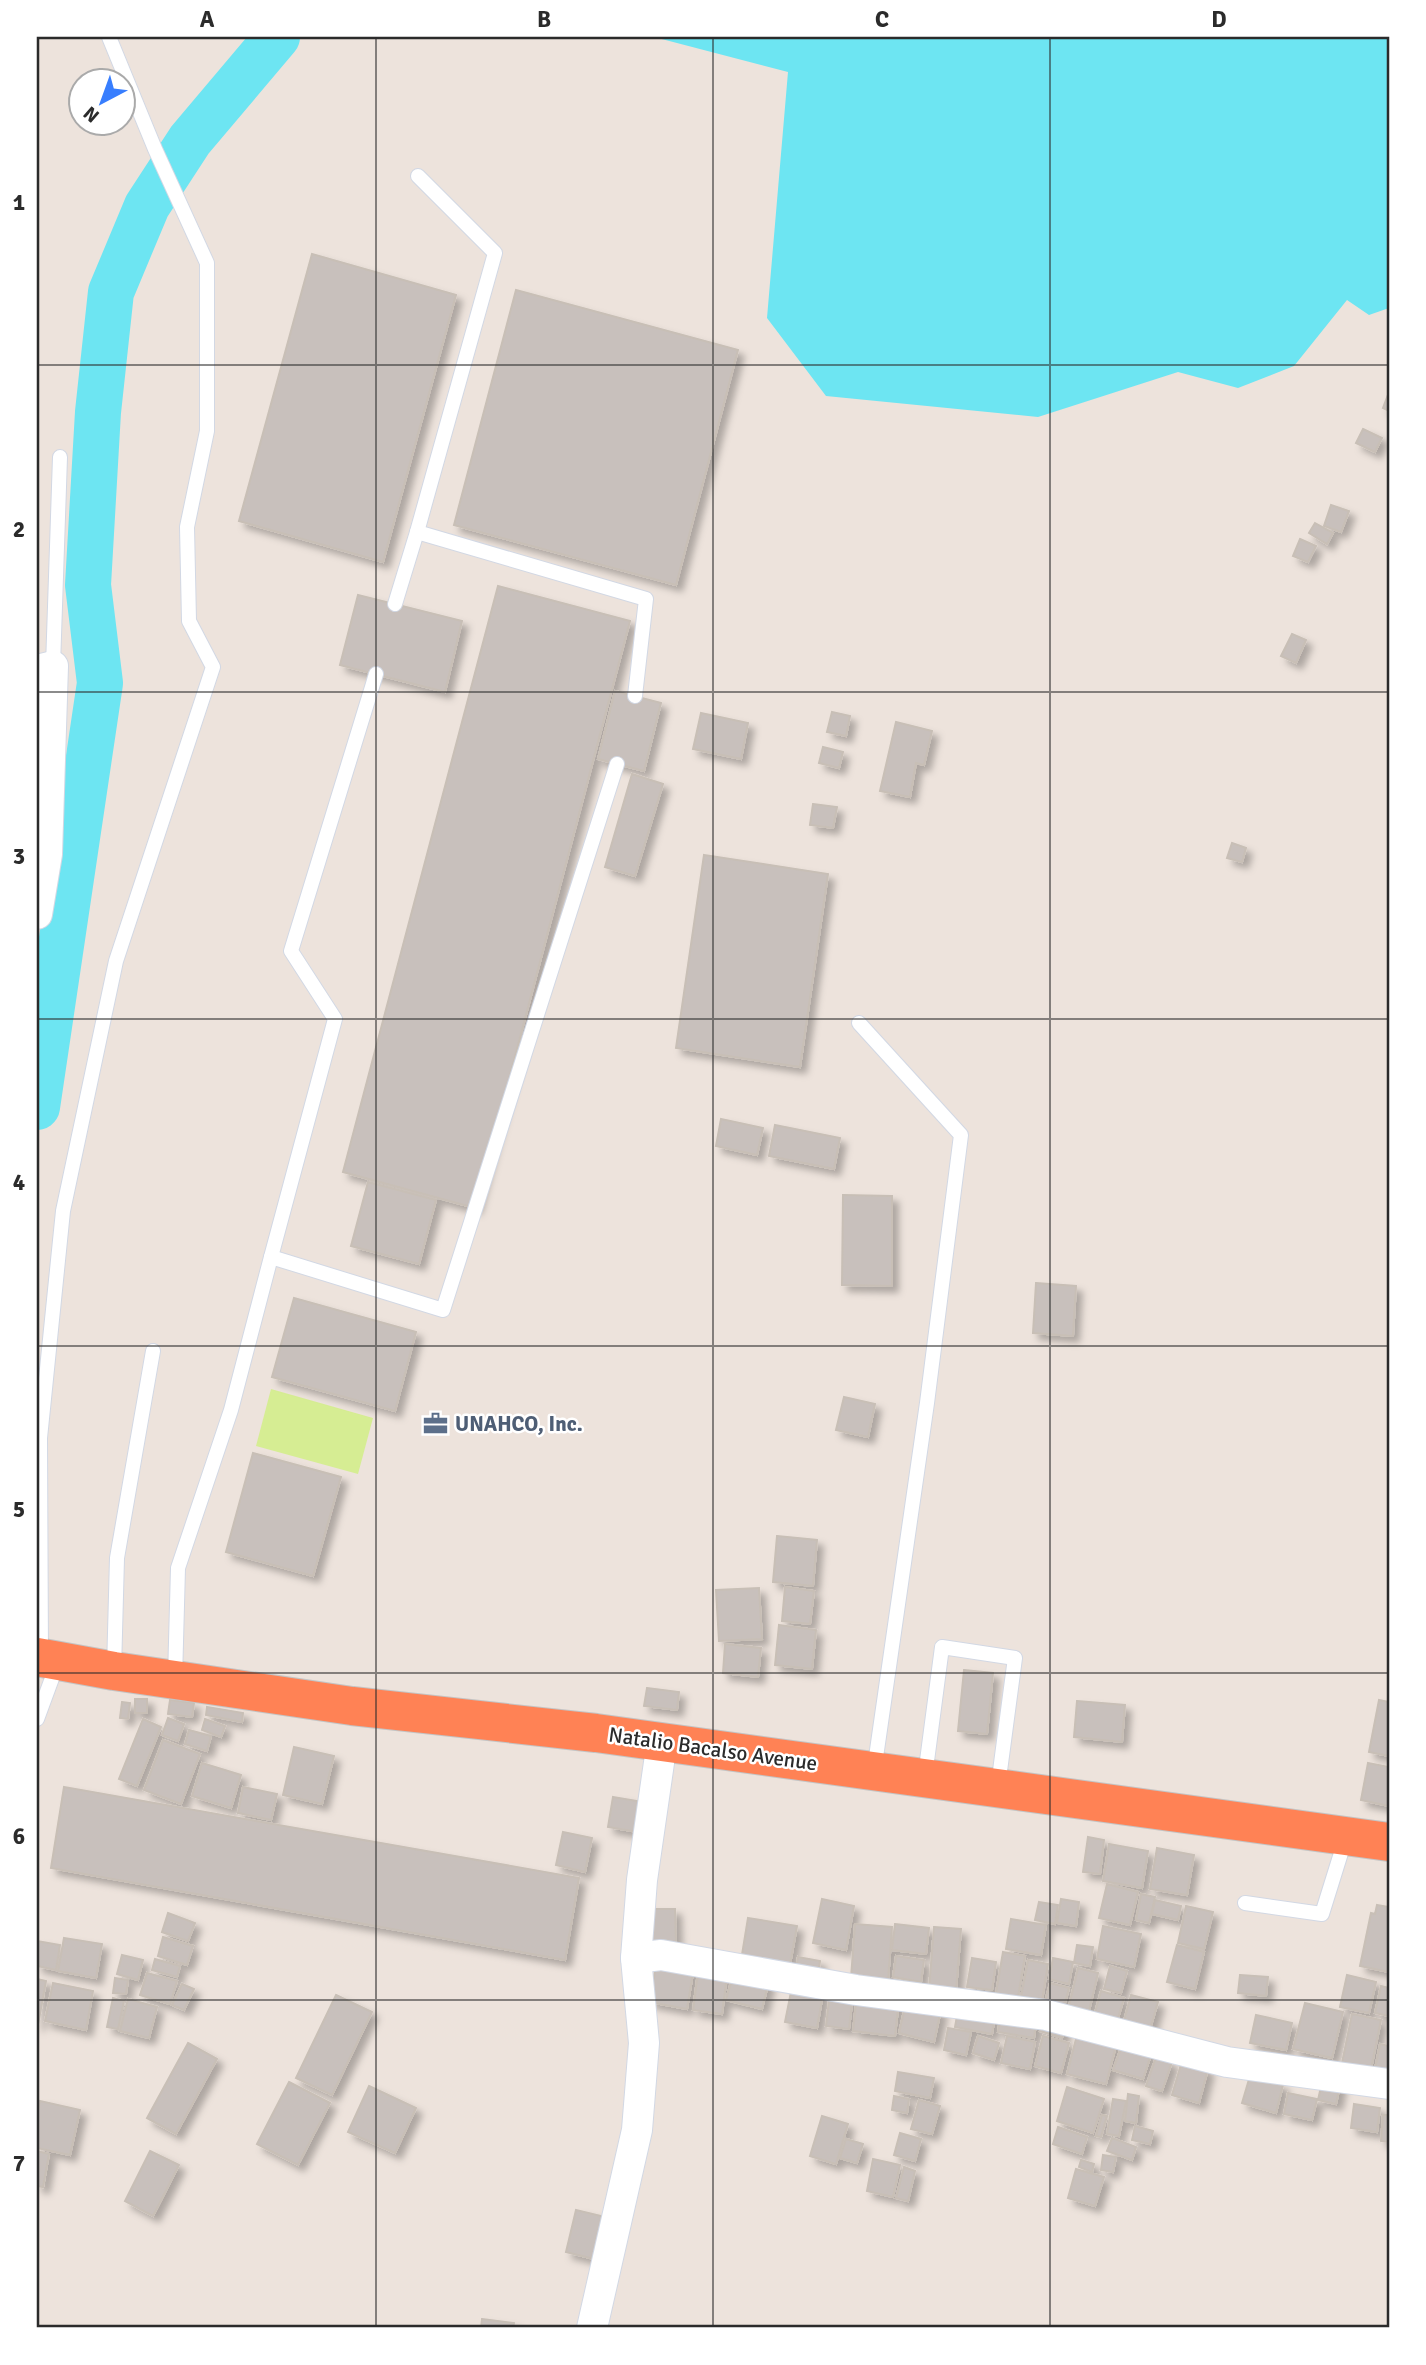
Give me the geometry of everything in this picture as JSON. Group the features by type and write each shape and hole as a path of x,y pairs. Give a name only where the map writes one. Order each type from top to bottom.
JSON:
{"highway":[{"name":"Natalio Bacalso Avenue","path":"45,1659 352,1706 662,1742 1389,1842"}],"street":[{"path":"37,914 47,854 45,668"},
{"path":"592,2328 637,2130 644,2043 636,1958 642,1880 662,1742"},
{"path":"636,1958 661,1955 856,1990 1046,2015 1227,2062 1389,2084"}],"lane":[{"path":"37,1719 45,1659 40,1438 62,1211 116,961 213,667 189,621 187,527 207,431 207,262 155,149 109,37"},
{"path":"395,604 495,253 418,176"},
{"path":"45,668 60,457"},
{"path":"417,532 646,599 635,696"},
{"path":"175,1680 178,1568 231,1410 335,1019 291,951 376,674"},
{"path":"271,1257 443,1310 617,764"},
{"path":"859,1023 961,1135 874,1771"},
{"path":"114,1671 117,1558 153,1351"},
{"path":"925,1778 942,1647 1015,1658 997,1788"},
{"path":"1245,1903 1322,1914 1346,1836"}],"green space":[{"path":"271,1389 373,1418 358,1474 256,1446"}],"water":[{"path":"654,37 1389,37 1389,308 1369,315 1347,300 1294,366 1238,388 1178,372 1038,417 826,396 767,318 788,72"}],"building":[{"path":"312,254 456,295 383,562 239,521"},
{"path":"516,290 738,350 676,585 454,525"},
{"path":"1389,392 1389,411 1383,408"},
{"path":"1363,429 1382,438 1375,452 1356,443"},
{"path":"1331,505 1349,511 1341,532 1324,526"},
{"path":"1315,523 1333,533 1327,544 1309,533"},
{"path":"1300,539 1316,546 1308,562 1293,556"},
{"path":"498,586 630,621 475,1208 343,1172"},
{"path":"358,595 462,621 445,692 340,665"},
{"path":"1292,634 1306,640 1296,663 1281,656"},
{"path":"615,691 661,703 644,771 598,759"},
{"path":"832,712 850,716 846,736 827,732"},
{"path":"701,713 748,723 741,759 693,749"},
{"path":"896,722 932,731 924,765 916,763 910,797 880,791"},
{"path":"823,747 843,752 839,768 819,763"},
{"path":"632,774 663,784 635,876 605,867"},
{"path":"813,804 837,807 833,828 810,825"},
{"path":"1232,843 1246,848 1242,862 1227,858"},
{"path":"704,855 828,874 800,1067 676,1048"},
{"path":"721,1119 763,1128 757,1155 716,1146"},
{"path":"775,1125 840,1138 834,1169 769,1156"},
{"path":"368,1182 436,1200 419,1264 351,1246"},
{"path":"843,1195 892,1196 892,1286 842,1285"},
{"path":"1036,1283 1076,1286 1073,1336 1033,1333"},
{"path":"294,1298 416,1332 395,1411 272,1377"},
{"path":"844,1397 875,1404 868,1437 836,1430"},
{"path":"253,1453 341,1477 313,1576 226,1552"},
{"path":"777,1536 817,1540 813,1586 773,1582"},
{"path":"785,1587 814,1591 810,1624 782,1621"},
{"path":"759,1588 762,1639 719,1641 716,1590"},
{"path":"779,1625 816,1630 812,1669 775,1665"},
{"path":"725,1644 761,1648 758,1677 723,1673"},
{"path":"964,1670 993,1673 987,1734 958,1731"},
{"path":"647,1688 679,1692 677,1710 644,1706"},
{"path":"135,1699 147,1699 147,1713 135,1713"},
{"path":"170,1700 194,1703 192,1717 168,1714"},
{"path":"1379,1700 1389,1702 1389,1756 1369,1752"},
{"path":"1077,1701 1125,1705 1122,1742 1074,1737"},
{"path":"122,1702 130,1703 128,1719 120,1718"},
{"path":"207,1707 243,1713 242,1722 206,1715"},
{"path":"168,1718 184,1724 178,1741 162,1735"},
{"path":"143,1719 161,1727 137,1786 119,1779"},
{"path":"205,1719 225,1726 221,1737 202,1730"},
{"path":"189,1730 211,1736 207,1751 185,1744"},
{"path":"163,1740 200,1754 181,1804 144,1790"},
{"path":"294,1747 334,1756 322,1804 283,1795"},
{"path":"202,1763 241,1775 231,1808 192,1796"},
{"path":"1368,1763 1389,1767 1389,1806 1361,1800"},
{"path":"64,1787 579,1878 565,1960 51,1868"},
{"path":"243,1787 277,1794 271,1820 238,1813"},
{"path":"613,1797 643,1802 638,1832 608,1827"},
{"path":"563,1832 592,1838 585,1872 556,1865"},
{"path":"1088,1837 1104,1840 1100,1874 1083,1872"},
{"path":"1109,1844 1148,1851 1142,1888 1103,1881"},
{"path":"1157,1848 1194,1855 1187,1895 1150,1889"},
{"path":"1107,1884 1138,1892 1130,1925 1099,1918"},
{"path":"1141,1894 1155,1897 1149,1923 1136,1920"},
{"path":"822,1899 854,1906 846,1950 813,1943"},
{"path":"1061,1899 1079,1902 1076,1926 1057,1923"},
{"path":"1155,1900 1181,1906 1178,1920 1152,1914"},
{"path":"1039,1902 1058,1905 1055,1924 1035,1920"},
{"path":"1377,1905 1389,1907 1389,1972 1360,1966 1371,1913 1375,1914"},
{"path":"1186,1906 1213,1912 1204,1949 1178,1943"},
{"path":"645,1909 675,1909 676,1947 646,1947"},
{"path":"168,1913 195,1923 188,1941 162,1932"},
{"path":"748,1918 797,1926 789,1970 741,1961"},
{"path":"1011,1919 1046,1925 1041,1955 1006,1949"},
{"path":"855,1924 892,1927 888,1981 851,1978"},
{"path":"895,1924 929,1928 926,1954 892,1950"},
{"path":"1103,1926 1141,1934 1134,1967 1097,1959"},
{"path":"934,1927 961,1929 956,1991 929,1989"},
{"path":"163,1937 193,1946 187,1965 158,1956"},
{"path":"64,1938 102,1944 96,1978 58,1971"},
{"path":"37,1941 60,1945 56,1970 37,1966"},
{"path":"1077,1945 1093,1947 1090,1966 1074,1963"},
{"path":"1177,1945 1204,1952 1195,1989 1167,1982"},
{"path":"1003,1952 1025,1956 1018,1997 996,1993"},
{"path":"122,1955 143,1960 138,1980 117,1974"},
{"path":"896,1956 924,1960 921,1982 893,1977"},
{"path":"798,1957 820,1961 818,1974 796,1970"},
{"path":"972,1958 996,1962 992,1990 967,1987"},
{"path":"1053,1958 1073,1962 1069,1984 1049,1979"},
{"path":"155,1959 180,1966 177,1977 152,1970"},
{"path":"1028,1960 1048,1964 1042,2001 1021,1997"},
{"path":"657,1961 694,1967 687,2009 649,2002"},
{"path":"1110,1966 1127,1971 1121,1993 1104,1989"},
{"path":"1078,1968 1098,1973 1089,2011 1069,2006"},
{"path":"734,1971 769,1981 762,2009 726,2000"},
{"path":"698,1972 727,1976 722,2014 693,2010"},
{"path":"147,1973 177,1981 170,2004 140,1995"},
{"path":"1240,1975 1268,1977 1266,1996 1238,1993"},
{"path":"1347,1975 1376,1982 1369,2013 1340,2007"},
{"path":"115,1978 128,1980 126,1994 113,1993"},
{"path":"37,1979 46,1981 38,2025 37,2025"},
{"path":"793,1982 824,1988 817,2028 785,2022"},
{"path":"53,1983 93,1991 86,2030 45,2021"},
{"path":"1050,1983 1069,1988 1064,2007 1045,2002"},
{"path":"182,1984 194,1989 184,2010 172,2005"},
{"path":"1381,1986 1389,1988 1389,2016 1375,2013"},
{"path":"1101,1991 1124,1998 1117,2022 1094,2016"},
{"path":"830,1992 853,1995 849,2029 826,2026"},
{"path":"857,1994 899,2000 895,2036 853,2031"},
{"path":"336,1995 372,2012 332,2095 296,2078"},
{"path":"1131,1995 1158,2002 1148,2036 1122,2028"},
{"path":"113,1998 124,2001 118,2029 107,2027"},
{"path":"128,1999 157,2007 149,2038 120,2031"},
{"path":"906,2002 941,2010 934,2042 899,2033"},
{"path":"1305,2003 1343,2012 1332,2058 1293,2049"},
{"path":"959,2005 996,2011 992,2034 955,2027"},
{"path":"1001,2012 1037,2018 1034,2038 998,2032"},
{"path":"1352,2014 1381,2020 1371,2069 1342,2063"},
{"path":"1256,2015 1292,2023 1286,2050 1250,2043"},
{"path":"1044,2019 1066,2025 1062,2038 1040,2031"},
{"path":"948,2028 971,2032 966,2055 944,2050"},
{"path":"1078,2031 1117,2042 1106,2084 1067,2074"},
{"path":"978,2036 999,2043 994,2060 973,2053"},
{"path":"1007,2036 1035,2042 1030,2069 1001,2063"},
{"path":"1043,2036 1069,2043 1061,2073 1035,2066"},
{"path":"1123,2042 1152,2052 1143,2079 1113,2070"},
{"path":"188,2043 217,2059 176,2134 147,2118"},
{"path":"1380,2044 1389,2046 1389,2076 1374,2074"},
{"path":"1156,2057 1172,2062 1162,2091 1146,2086"},
{"path":"1182,2061 1208,2069 1199,2103 1172,2095"},
{"path":"898,2072 934,2078 930,2098 895,2091"},
{"path":"1250,2076 1283,2085 1276,2113 1242,2103"},
{"path":"1323,2078 1341,2081 1336,2104 1318,2100"},
{"path":"289,2082 330,2103 298,2165 257,2144"},
{"path":"369,2086 416,2108 395,2153 348,2132"},
{"path":"1067,2087 1104,2099 1093,2133 1057,2121"},
{"path":"1288,2093 1317,2099 1312,2120 1284,2114"},
{"path":"1128,2094 1139,2096 1136,2123 1125,2121"},
{"path":"894,2096 909,2099 907,2113 892,2110"},
{"path":"1113,2099 1126,2101 1119,2136 1107,2134"},
{"path":"919,2100 940,2106 932,2134 911,2129"},
{"path":"40,2101 80,2110 70,2155 37,2148 37,2113"},
{"path":"1354,2104 1380,2108 1377,2132 1351,2128"},
{"path":"1102,2115 1107,2116 1101,2137 1096,2136"},
{"path":"1383,2115 1389,2115 1389,2142 1381,2141"},
{"path":"822,2116 848,2124 836,2164 810,2156"},
{"path":"1135,2126 1153,2131 1150,2144 1132,2140"},
{"path":"1058,2127 1087,2137 1082,2154 1053,2144"},
{"path":"900,2133 921,2139 915,2161 894,2155"},
{"path":"1112,2138 1136,2147 1132,2160 1107,2151"},
{"path":"846,2139 863,2144 857,2163 840,2158"},
{"path":"37,2151 49,2154 43,2187 37,2186"},
{"path":"150,2151 179,2165 153,2216 125,2201"},
{"path":"1103,2155 1116,2157 1113,2172 1101,2170"},
{"path":"873,2159 900,2165 893,2197 867,2191"},
{"path":"1081,2160 1094,2164 1092,2172 1079,2167"},
{"path":"904,2167 915,2171 908,2201 896,2198"},
{"path":"1076,2169 1104,2177 1095,2206 1068,2198"},
{"path":"576,2210 605,2217 594,2259 566,2252"},
{"path":"482,2319 514,2323 513,2328 481,2328"}],"waterway":[{"path":"37,1107 100,683 88,585 98,412 111,292 147,206 190,140 277,37"}],"place":[{"name":"UNAHCO, Inc.","path":"435,1424"}]}
